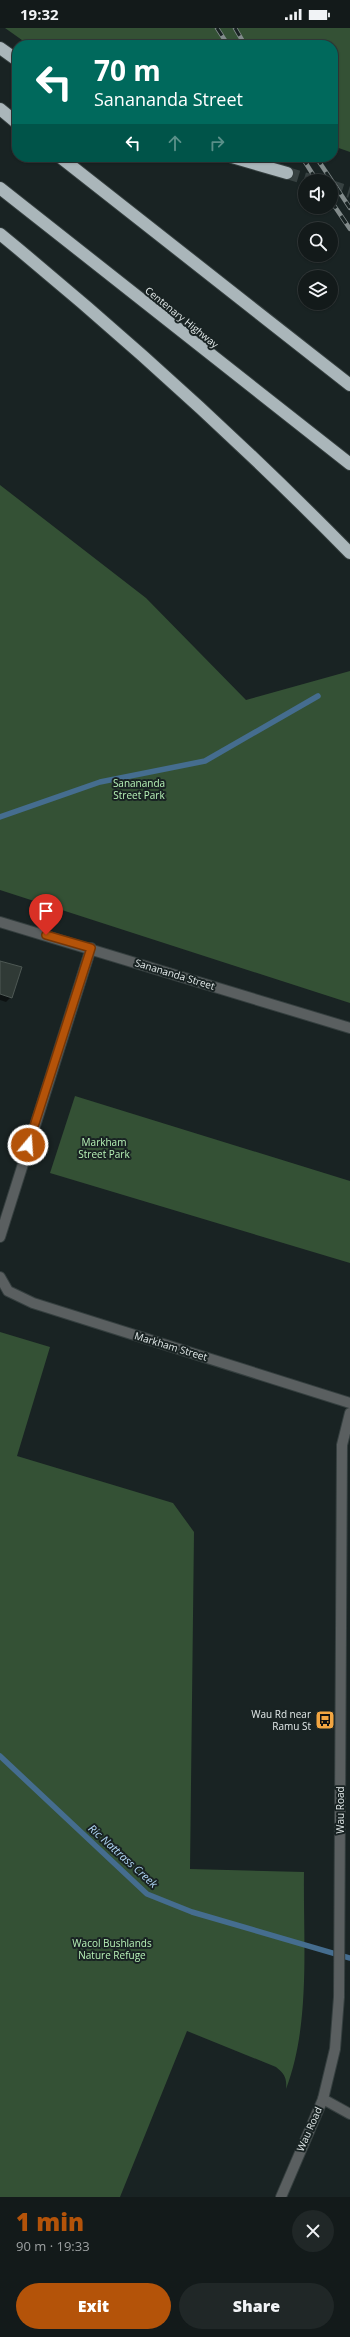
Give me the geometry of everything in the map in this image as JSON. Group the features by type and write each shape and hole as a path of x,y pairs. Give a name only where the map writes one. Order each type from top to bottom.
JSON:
{"highway":[{"path":"0,48 12,56"},
{"path":"0,109 12,119"},
{"path":"66,162 350,385"},
{"path":"249,162 287,173"},
{"name":"Centenary Highway","path":"0,188 350,464"},
{"path":"0,234 118,332 289,491 350,552"}],"street":[{"name":"Sanananda Street","path":"0,922 91,948 350,1028"},
{"path":"0,1237 91,948"},
{"name":"Markham Street","path":"0,1277 8,1291 33,1303 350,1402"},
{"name":"Wau Road","path":"281,2197 323,2099 335,2049 340,1997 342,1445 350,1413"},
{"path":"323,2099 350,2114"}],"green space":[{"path":"5,28 350,28 350,152 338,148 338,40 22,40"},
{"name":"Sanananda Street Park","path":"0,485 146,598 246,700 350,671 350,1003 0,890"},
{"name":"Markham Street Park","path":"75,1096 350,1181 350,1263 50,1173"},
{"name":"Wacol Bushlands Nature Refuge","path":"0,1332 50,1347 17,1456 173,1503 194,1532 190,1869 304,1872 304,1982 302,2010 294,2064 286,2089 285,2077 276,2067 187,2031 120,2197 0,2197"}],"building":[{"path":"0,961 22,967 12,998 0,994"}],"waterway":[{"path":"0,817 100,782 205,761 318,696"},
{"name":"Ric Nattrass Creek","path":"0,1756 147,1894 192,1912 350,1958"}],"tunnel":[{"path":"287,173 298,176"},
{"path":"338,188 350,192"}],"railway":[{"path":"217,28 225,40"},
{"path":"235,28 242,40"},
{"path":"305,162 313,174"},
{"path":"319,162 350,208"},
{"path":"338,211 350,229"}],"place":[{"name":"Wau Rd near Ramu St","path":"325,1720"}],"route":[{"path":"28,1145 91,948 46,935"}]}
